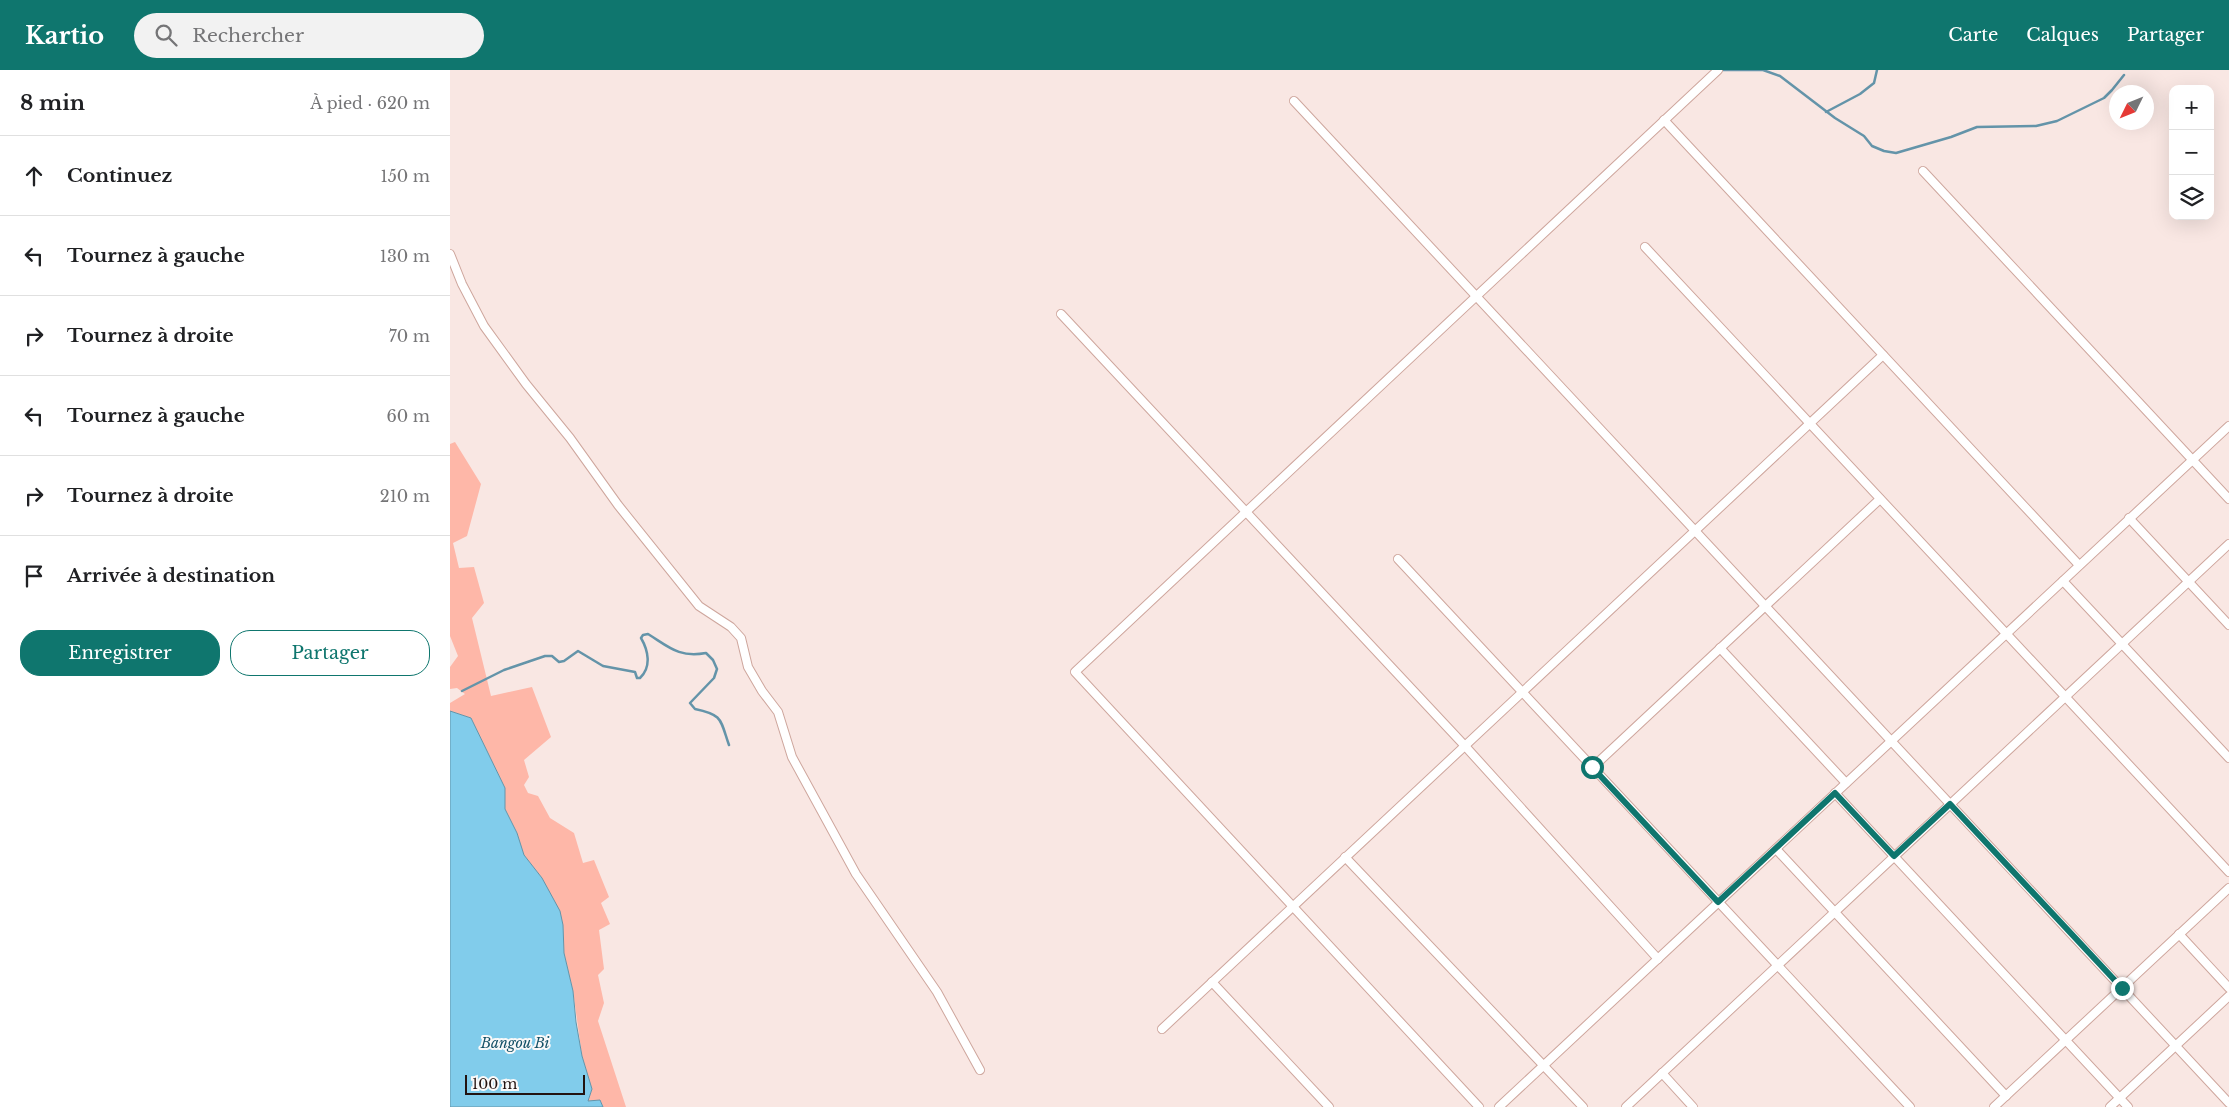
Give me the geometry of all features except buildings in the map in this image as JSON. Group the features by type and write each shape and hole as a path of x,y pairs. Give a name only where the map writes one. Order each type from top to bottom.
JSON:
{"street":[{"path":"1479,1107 1074,672 1718,70"},
{"path":"1294,101 2229,1102"},
{"path":"1664,120 2080,565"},
{"path":"1923,171 2229,499"},
{"path":"1645,247 2229,872"},
{"path":"450,254 462,284 484,326 528,386 570,438 618,506 699,606 731,627 742,638 748,667 762,691 778,712 792,757 856,874 938,992 980,1070"},
{"path":"1061,314 1465,746 1658,959"},
{"path":"1162,1029 1883,355"},
{"path":"1499,1107 2229,426"},
{"path":"1592,767 1880,499"},
{"path":"2130,518 2229,625"},
{"path":"1626,1107 2229,544"},
{"path":"1398,559 1910,1107"},
{"path":"2063,581 2229,758"},
{"path":"1720,648 1846,783"},
{"path":"1835,793 2128,1107"},
{"path":"1776,849 2006,1096"},
{"path":"1345,857 1583,1107"},
{"path":"1994,1107 2229,888"},
{"path":"2179,934 2229,988"},
{"path":"1212,982 1329,1107"},
{"path":"2110,1107 2229,996"},
{"path":"1662,1073 1693,1107"}],"shaded area":[{"path":"455,442 481,484 467,536 453,543 459,568 474,567 484,603 472,618 491,696 532,687 551,737 524,760 529,777 524,785 528,793 538,796 550,818 574,833 583,863 594,860 609,897 601,903 610,924 599,930 604,969 598,975 604,1003 598,1021 626,1107 603,1107 600,1100 588,1101 592,1089 582,1056 573,991 564,953 563,925 542,878 524,855 517,833 505,809 505,788 471,718 450,711 450,703 465,694 457,688 450,689 450,667 458,656 450,636 450,444"}],"water":[{"name":"Bangou Bi","path":"450,711 471,718 505,788 505,809 517,833 524,855 542,878 560,911 563,925 564,953 573,991 582,1056 592,1089 588,1101 600,1100 603,1107 450,1107"}],"waterway":[{"path":"1720,70 1763,70 1780,76 1835,118 1864,136 1872,146 1896,153 1951,137 1977,127 2036,126 2057,121 2104,98 2124,75"},
{"path":"1826,112 1860,94 1874,83 1877,70"},
{"path":"462,691 504,670 545,656 552,656 559,662 564,661 578,651 603,666 635,672 637,678 640,678 644,674 648,658 641,638 643,635 648,634 681,653 706,653 713,660 717,669 714,678 690,703 695,709 716,716 722,724 729,745"}],"route":[{"path":"1592,767 1718,902 1835,793 1894,856 1950,804 2122,988"}]}
